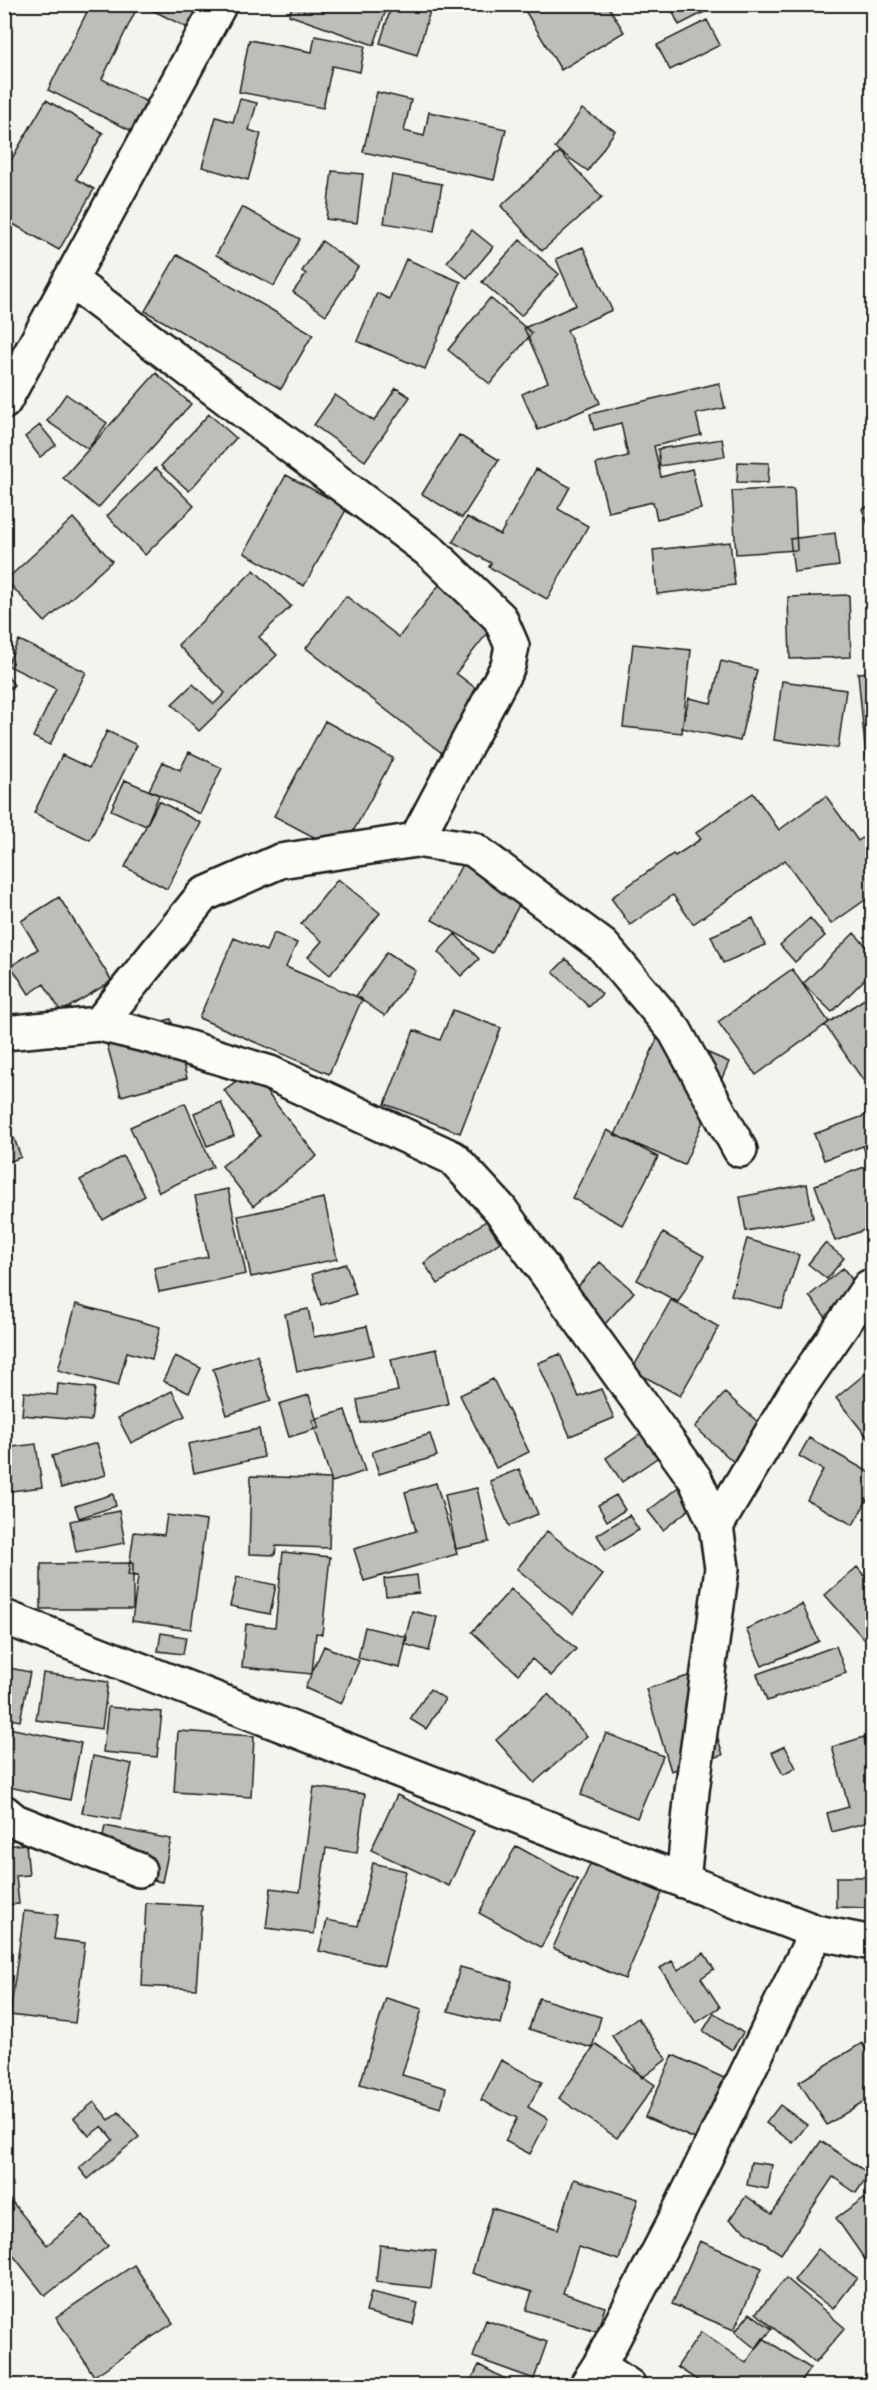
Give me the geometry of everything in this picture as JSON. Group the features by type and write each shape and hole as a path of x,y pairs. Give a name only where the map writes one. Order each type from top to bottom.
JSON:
{"street":[{"path":"4,402 219,4"},
{"path":"70,280 432,553 500,618 512,646 508,666 416,840"},
{"path":"99,1024 203,895 280,861 416,840 473,849 603,946 675,1031 740,1150"},
{"path":"4,1033 99,1024 153,1037 270,1073 453,1158 500,1209 695,1479 716,1526 722,1568 683,1881"},
{"path":"716,1526 794,1395 869,1287"},
{"path":"4,1617 816,1932 873,1943"},
{"path":"4,1812 15,1821 139,1870"},
{"path":"629,2385 592,2376 674,2222 816,1932"}],"building":[{"path":"91,4 139,4 102,79 159,108 144,137 48,90"},
{"path":"140,4 210,4 200,34"},
{"path":"293,4 388,4 374,45 289,15"},
{"path":"392,4 432,4 417,55 380,43"},
{"path":"521,4 607,4 624,32 561,70"},
{"path":"669,4 720,4 679,25"},
{"path":"707,20 720,45 670,70 657,45"},
{"path":"315,36 365,46 360,72 332,66 323,108 239,92 249,40 312,52"},
{"path":"377,92 411,100 404,131 424,136 429,112 506,129 494,180 363,152"},
{"path":"240,99 257,103 249,130 261,134 248,180 202,167 216,117 233,122"},
{"path":"46,100 103,133 76,179 94,189 59,250 4,219 4,172"},
{"path":"582,109 615,131 588,171 555,148"},
{"path":"560,152 602,197 542,251 501,206"},
{"path":"332,171 363,174 357,223 326,219"},
{"path":"392,175 442,184 434,231 384,223"},
{"path":"242,207 300,239 274,286 216,255"},
{"path":"472,230 493,247 467,278 447,262"},
{"path":"520,240 559,274 521,316 482,282"},
{"path":"322,241 358,267 326,315 293,292 306,274 302,271"},
{"path":"583,247 612,310 567,330 600,403 538,430 522,394 548,382 524,328 576,305 556,259"},
{"path":"177,255 313,334 281,389 145,311"},
{"path":"406,259 461,282 425,369 357,341 377,293 389,299"},
{"path":"490,298 532,333 490,384 448,350"},
{"path":"156,373 191,404 98,508 63,478"},
{"path":"719,383 725,408 696,414 701,435 654,446 661,477 692,469 701,509 657,519 653,502 608,512 596,464 628,456 621,423 594,430 590,414"},
{"path":"396,388 410,397 365,461 314,425 335,395 374,421"},
{"path":"66,394 107,423 88,449 47,421"},
{"path":"209,414 236,438 189,491 161,466"},
{"path":"40,425 56,445 40,457 25,437"},
{"path":"459,435 499,460 462,518 422,494"},
{"path":"722,439 725,456 660,466 658,449"},
{"path":"738,462 769,463 768,483 737,482"},
{"path":"156,468 194,506 145,555 107,516"},
{"path":"536,469 570,487 558,509 588,526 547,599 489,567 491,563 453,542 467,517 500,535"},
{"path":"286,475 347,508 304,586 244,553"},
{"path":"794,488 797,550 736,554 732,491"},
{"path":"872,505 872,535 862,509"},
{"path":"73,518 112,561 45,622 6,580"},
{"path":"835,533 839,566 794,572 790,539"},
{"path":"730,542 735,585 657,594 653,550"},
{"path":"254,570 291,606 259,637 277,655 199,731 172,704 193,684 214,704 225,693 178,645"},
{"path":"450,571 504,612 456,673 495,703 451,760 306,648 346,596 399,637"},
{"path":"849,595 851,657 790,659 788,597"},
{"path":"19,640 86,672 50,745 33,737 56,689 7,665"},
{"path":"633,644 691,650 682,733 623,727"},
{"path":"721,661 757,670 740,741 682,728 689,698 711,703"},
{"path":"4,672 14,685 4,692"},
{"path":"872,672 872,757 866,758 858,673"},
{"path":"782,681 846,690 838,748 774,740"},
{"path":"325,721 393,758 342,852 274,816"},
{"path":"107,731 137,745 90,840 34,813 62,755 89,768"},
{"path":"189,752 222,768 200,814 149,790 163,762 180,770"},
{"path":"125,780 159,795 146,826 111,810"},
{"path":"753,793 779,830 826,796 858,841 872,831 872,904 868,898 831,924 785,860 693,924 673,895 630,925 611,898 673,854 675,856 701,839 696,833"},
{"path":"159,801 201,823 167,889 125,867"},
{"path":"465,859 526,893 492,953 432,920"},
{"path":"338,879 380,913 330,975 308,957 322,941 301,924"},
{"path":"59,897 112,981 61,1012 44,984 29,994 11,966 38,949 21,921"},
{"path":"753,918 765,945 723,963 711,936"},
{"path":"810,918 825,936 795,962 780,945"},
{"path":"274,933 297,943 286,967 362,999 329,1074 199,1018 234,938 266,951"},
{"path":"854,933 872,952 872,972 832,1012 803,984"},
{"path":"455,934 479,959 461,976 438,952"},
{"path":"387,952 416,971 385,1016 356,996"},
{"path":"566,959 602,994 589,1007 553,972"},
{"path":"792,969 829,1022 756,1075 718,1022"},
{"path":"872,994 872,1074 863,1080 825,1025"},
{"path":"453,1010 501,1028 460,1133 385,1104 414,1030 440,1040"},
{"path":"171,1019 187,1078 121,1096 105,1037"},
{"path":"660,1032 729,1062 684,1165 615,1135"},
{"path":"250,1071 317,1156 253,1206 222,1166 260,1136 224,1090"},
{"path":"221,1102 234,1136 207,1146 194,1113"},
{"path":"185,1103 213,1167 159,1192 130,1127"},
{"path":"872,1113 872,1227 835,1241 815,1185 870,1165 863,1146 824,1160 814,1134"},
{"path":"607,1130 658,1157 622,1225 572,1198"},
{"path":"14,1138 21,1157 4,1164 4,1141"},
{"path":"123,1156 145,1196 103,1220 80,1180"},
{"path":"807,1184 813,1218 746,1231 740,1197"},
{"path":"228,1189 246,1274 159,1292 154,1268 208,1257 195,1196"},
{"path":"324,1198 337,1259 251,1277 238,1216"},
{"path":"486,1221 500,1242 438,1284 424,1263"},
{"path":"663,1233 704,1256 678,1302 637,1280"},
{"path":"747,1239 799,1255 782,1309 731,1295"},
{"path":"825,1243 844,1258 827,1279 808,1264"},
{"path":"600,1262 634,1292 605,1324 572,1293"},
{"path":"346,1264 356,1294 321,1305 312,1274"},
{"path":"843,1268 862,1292 828,1320 809,1296"},
{"path":"671,1300 719,1327 680,1396 632,1370"},
{"path":"76,1304 160,1327 152,1359 127,1352 118,1386 58,1370"},
{"path":"308,1309 314,1337 367,1326 374,1355 297,1371 285,1314"},
{"path":"437,1349 448,1404 361,1423 357,1400 398,1391 391,1359"},
{"path":"560,1354 579,1397 601,1389 614,1418 570,1436 538,1363"},
{"path":"257,1355 271,1401 227,1415 213,1369"},
{"path":"175,1356 201,1368 189,1393 163,1381"},
{"path":"872,1368 872,1443 836,1398"},
{"path":"493,1379 529,1452 496,1468 460,1395"},
{"path":"58,1384 95,1388 91,1421 22,1415 24,1392 57,1395"},
{"path":"172,1391 185,1416 131,1443 118,1418"},
{"path":"725,1393 767,1430 737,1465 695,1427"},
{"path":"309,1395 319,1428 289,1437 279,1404"},
{"path":"345,1410 365,1471 332,1482 312,1420"},
{"path":"654,1425 670,1449 622,1482 606,1458"},
{"path":"259,1429 264,1457 194,1473 188,1444"},
{"path":"430,1434 437,1456 379,1474 372,1452"},
{"path":"809,1438 872,1474 872,1491 853,1525 807,1500 823,1470 799,1456"},
{"path":"97,1443 106,1475 61,1488 52,1456"},
{"path":"36,1444 42,1487 4,1492 4,1448"},
{"path":"519,1469 538,1514 509,1526 490,1481"},
{"path":"251,1476 331,1479 329,1548 276,1546 275,1555 249,1554"},
{"path":"686,1481 701,1500 663,1530 648,1511"},
{"path":"436,1483 457,1554 364,1581 354,1549 416,1531 405,1492"},
{"path":"477,1488 489,1542 456,1549 445,1495"},
{"path":"113,1494 116,1506 79,1518 75,1506"},
{"path":"616,1495 625,1510 607,1521 598,1505"},
{"path":"119,1511 125,1543 76,1552 70,1521"},
{"path":"167,1515 206,1521 191,1629 132,1621 138,1576 128,1575 134,1532 164,1535"},
{"path":"629,1515 639,1530 606,1550 597,1535"},
{"path":"547,1531 603,1575 573,1614 517,1569"},
{"path":"283,1552 330,1557 322,1634 316,1633 312,1674 242,1667 246,1624 275,1627"},
{"path":"133,1563 133,1609 41,1609 41,1564"},
{"path":"857,1567 872,1585 872,1632 864,1639 825,1595"},
{"path":"417,1575 419,1593 386,1596 384,1579"},
{"path":"237,1577 276,1585 270,1614 230,1606"},
{"path":"511,1589 576,1649 551,1676 532,1659 518,1674 472,1632"},
{"path":"802,1604 819,1641 762,1666 746,1629"},
{"path":"412,1611 437,1617 429,1651 404,1644"},
{"path":"365,1627 407,1637 400,1668 358,1658"},
{"path":"161,1633 186,1637 183,1654 158,1651"},
{"path":"324,1646 359,1661 341,1704 305,1688"},
{"path":"836,1646 846,1673 767,1701 757,1674"},
{"path":"4,1667 30,1672 20,1721 4,1718"},
{"path":"43,1673 108,1682 102,1729 36,1720"},
{"path":"698,1673 723,1755 671,1771 646,1689"},
{"path":"430,1689 445,1699 426,1729 410,1719"},
{"path":"548,1694 587,1736 534,1783 496,1740"},
{"path":"108,1707 162,1712 157,1757 103,1752"},
{"path":"4,1727 81,1743 70,1800 4,1786"},
{"path":"178,1731 254,1736 251,1797 174,1792"},
{"path":"606,1733 663,1756 637,1818 581,1795"},
{"path":"864,1737 872,1766 872,1821 832,1832 827,1813 849,1807 832,1747"},
{"path":"785,1746 796,1768 783,1775 772,1752"},
{"path":"93,1756 132,1764 120,1820 82,1813"},
{"path":"314,1787 365,1794 357,1853 326,1848 314,1934 266,1928 271,1888 300,1892"},
{"path":"397,1795 474,1831 449,1886 371,1850"},
{"path":"105,1826 171,1839 162,1882 96,1868"},
{"path":"26,1844 29,1875 16,1876 19,1904 4,1905 4,1846"},
{"path":"516,1846 578,1880 541,1947 479,1913"},
{"path":"591,1862 662,1893 625,1979 553,1948"},
{"path":"373,1863 406,1871 384,1966 319,1951 327,1920 358,1926"},
{"path":"836,1877 872,1877 872,1908 836,1907"},
{"path":"146,1903 202,1906 196,1989 142,1986"},
{"path":"24,1911 58,1915 54,1939 85,1943 75,2023 10,2015"},
{"path":"4,1913 10,1913 9,1937 4,1937"},
{"path":"704,1953 714,1969 701,1978 720,2007 696,2023 660,1968 672,1961 678,1970"},
{"path":"460,1967 512,1981 501,2024 448,2011"},
{"path":"386,1998 422,2009 402,2075 446,2088 441,2108 360,2084"},
{"path":"539,1998 601,2017 592,2048 529,2029"},
{"path":"714,2013 743,2033 732,2050 703,2031"},
{"path":"638,2018 667,2059 642,2078 612,2036"},
{"path":"862,2043 872,2059 872,2096 827,2125 799,2082"},
{"path":"596,2044 655,2085 617,2138 559,2098"},
{"path":"673,2055 724,2078 697,2140 645,2117"},
{"path":"501,2060 542,2082 528,2107 548,2119 530,2154 505,2141 517,2118 481,2100"},
{"path":"94,2102 109,2120 119,2112 139,2137 88,2179 79,2168 113,2140 102,2126 89,2136 74,2118"},
{"path":"780,2105 807,2125 793,2143 766,2123"},
{"path":"821,2141 869,2174 856,2193 833,2177 781,2254 729,2220 746,2196 772,2214"},
{"path":"751,2162 772,2165 768,2189 747,2185"},
{"path":"574,2179 638,2199 619,2260 578,2247 563,2293 605,2307 597,2332 526,2310 532,2292 472,2273 492,2208 558,2229"},
{"path":"4,2192 47,2245 83,2215 108,2246 45,2296 13,2255 4,2262"},
{"path":"864,2198 872,2209 872,2256 866,2261 836,2218"},
{"path":"700,2241 762,2268 734,2330 672,2304"},
{"path":"380,2245 436,2251 431,2288 376,2282"},
{"path":"818,2249 857,2278 833,2309 794,2280"},
{"path":"134,2265 173,2323 94,2376 56,2317"},
{"path":"786,2278 845,2328 815,2363 756,2313"},
{"path":"371,2292 418,2303 413,2324 366,2312"},
{"path":"750,2313 772,2329 756,2349 735,2332"},
{"path":"486,2320 547,2342 534,2379 473,2357"},
{"path":"701,2332 746,2363 763,2338 810,2368 798,2386 706,2386 677,2367"},
{"path":"479,2365 518,2386 468,2386"}]}
